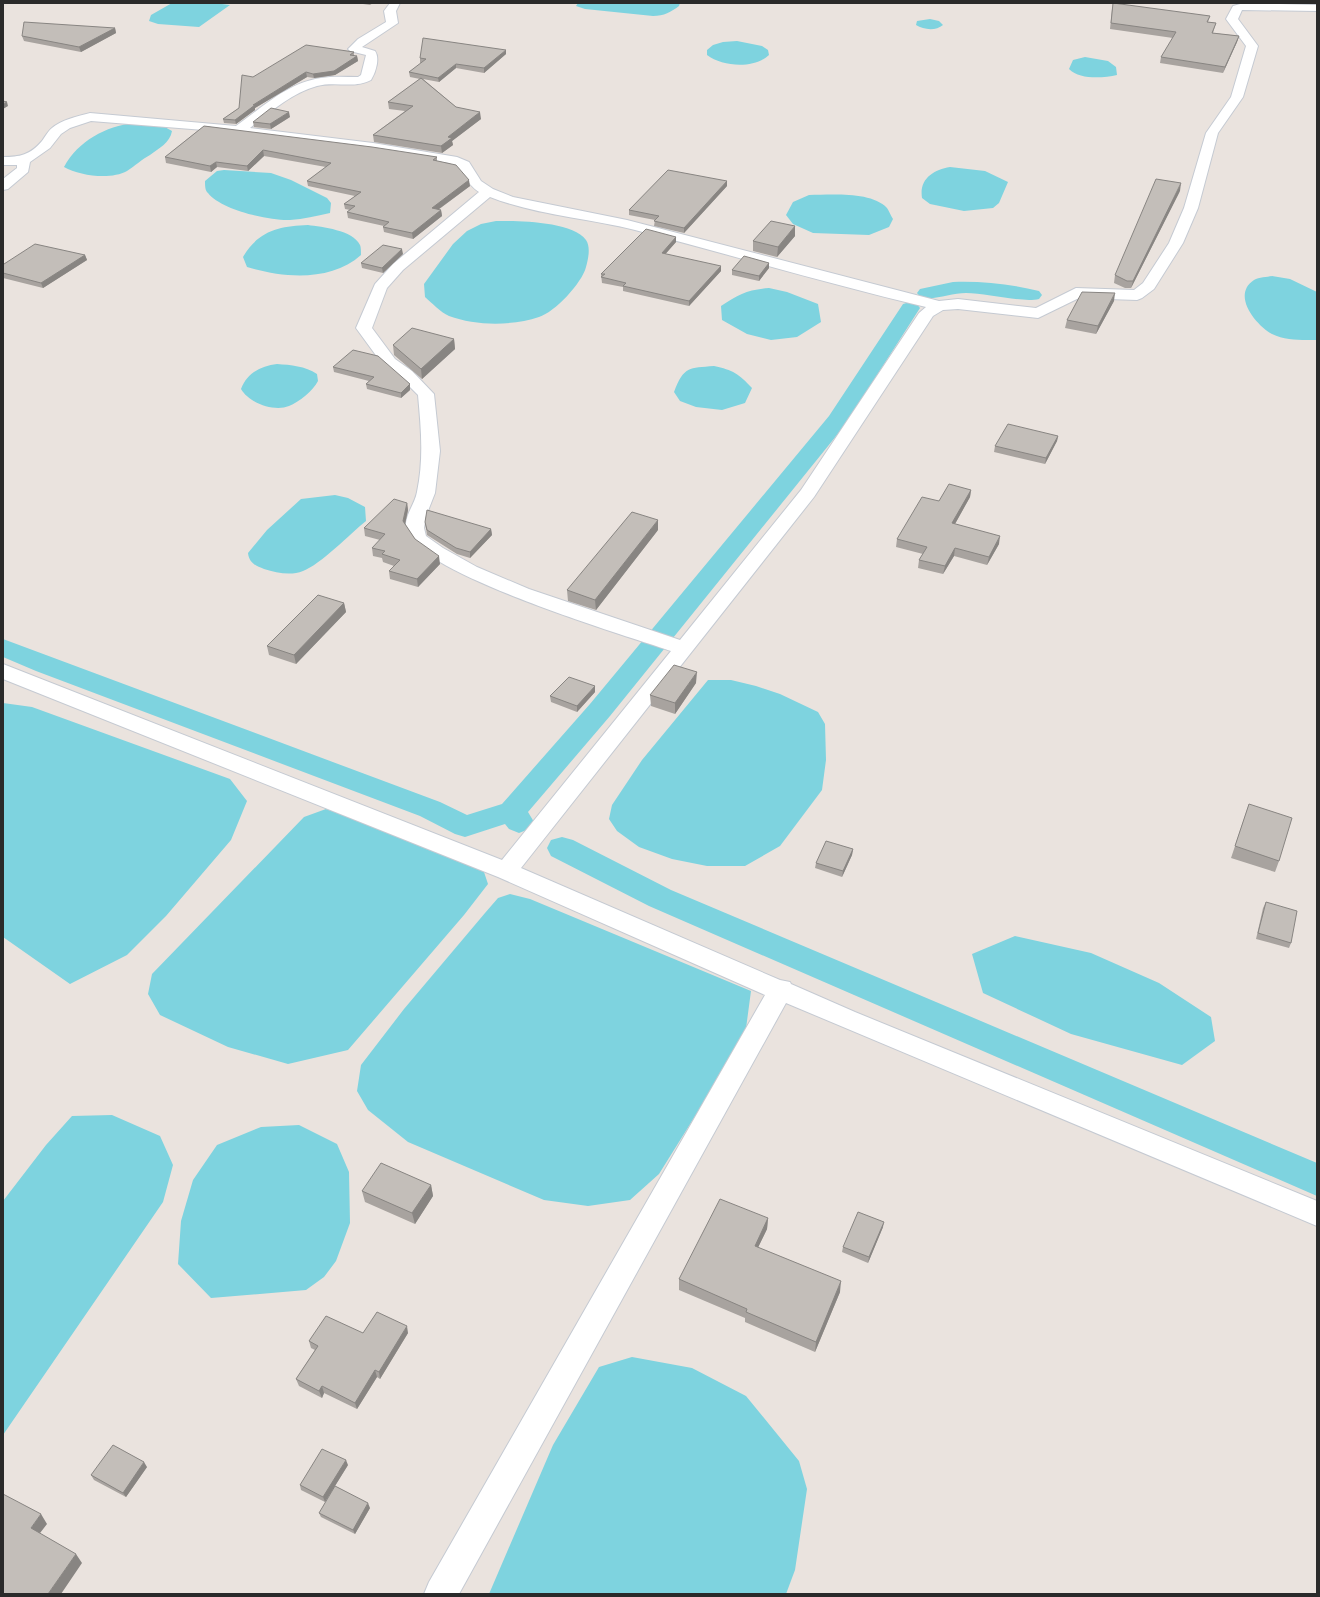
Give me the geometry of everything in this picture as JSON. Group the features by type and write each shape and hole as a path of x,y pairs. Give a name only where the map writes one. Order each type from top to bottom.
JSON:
{"street":[{"path":"239,130 288,93 299,87 316,82 360,81 367,78 372,58 371,53 354,49 362,41 392,23 390,11 395,3"},
{"path":"3,161 24,161 45,145 56,131 90,117 155,121 373,147 452,160 464,165 476,184 488,192 509,200 627,224 711,245 820,276 940,306 958,304 1038,313 1076,293 1137,295 1149,286 1176,243 1190,208 1212,133 1237,97 1252,46 1232,19 1237,8 1245,6 1317,7 1316,3"},
{"path":"3,186 23,169 24,161"},
{"path":"488,192 398,267 380,288 364,328 389,362 406,374 426,394 431,451 426,493 417,516 415,528 418,538 436,552 470,572 516,591 683,648"},
{"path":"506,871 808,493 918,324 927,313 940,306"},
{"path":"3,671 506,871 781,989 846,1019 1317,1214"},
{"path":"441,1594 781,989"}],"water":[{"path":"172,3 214,3 230,5 199,27 158,24 149,21 151,15"},
{"path":"578,3 680,3 679,6 670,12 653,16 585,9 576,6"},
{"path":"930,19 939,21 943,25 930,29 916,25 917,21"},
{"path":"737,41 762,46 768,50 769,55 763,60 755,63 738,65 721,62 707,55 707,50 713,45 723,42"},
{"path":"1085,57 1108,61 1116,67 1117,75 1105,77 1085,77 1074,73 1069,69 1073,60"},
{"path":"134,123 163,126 172,131 171,135 164,145 127,171 120,174 104,176 87,175 64,167 77,150 94,136 113,127"},
{"path":"950,167 985,171 1008,182 999,203 993,208 964,211 930,204 922,198 923,186 928,176 938,170"},
{"path":"224,170 271,173 291,180 327,198 331,203 330,213 300,219 281,220 246,213 223,205 207,192 205,181 217,171"},
{"path":"809,195 861,196 880,203 887,208 893,219 889,227 869,235 813,233 793,224 786,215 793,202"},
{"path":"496,221 544,223 569,229 579,234 588,243 589,250 586,267 583,274 574,289 560,303 539,317 517,322 494,324 471,322 449,316 439,310 425,297 424,284 453,244 467,231 481,224"},
{"path":"308,225 337,230 351,236 360,245 361,255 349,264 336,270 321,274 276,274 247,267 243,257 255,241 270,232 279,229"},
{"path":"1272,276 1290,279 1317,292 1317,340 1294,340 1277,336 1266,330 1253,317 1245,301 1245,294 1248,286 1256,279"},
{"path":"769,288 787,292 818,304 821,322 797,337 771,340 747,334 722,320 721,306 744,293"},
{"path":"277,364 293,365 308,369 317,374 318,381 313,389 301,399 283,408 262,405 250,398 241,389 247,379 255,371 265,366"},
{"path":"714,366 735,373 752,388 745,403 722,410 696,407 680,401 674,392 684,373 693,368"},
{"path":"335,495 348,498 365,507 366,521 326,556 310,568 298,573 279,573 258,567 251,562 248,553 267,530 301,499"},
{"path":"708,680 731,680 780,694 818,712 825,724 826,760 822,790 780,846 745,866 707,866 672,859 639,847 617,831 609,819 612,805 642,760"},
{"path":"3,703 32,707 230,779 247,801 231,840 166,916 127,955 70,984 3,937"},
{"path":"326,809 397,833 483,869 488,884 464,915 348,1050 288,1064 228,1047 160,1015 148,994 152,974 304,817"},
{"path":"510,894 530,899 751,991 745,1036 659,1174 630,1200 588,1206 544,1200 408,1142 368,1110 357,1091 361,1065 404,1009 498,898"},
{"path":"1015,936 1091,953 1159,983 1211,1017 1215,1041 1182,1065 1071,1034 983,993 972,954"},
{"path":"112,1115 160,1136 173,1165 163,1202 3,1435 3,1201 46,1145 72,1116"},
{"path":"299,1125 337,1144 349,1172 350,1223 336,1261 324,1277 306,1290 211,1298 178,1264 181,1221 193,1180 217,1145 261,1127"},
{"path":"632,1357 692,1368 746,1396 799,1461 807,1489 795,1570 786,1594 489,1594 553,1445 599,1367"}],"building":[{"path":"1113,3 1210,16 1207,22 1216,23 1212,33 1239,36 1225,67 1161,57 1176,32 1111,23"},
{"path":"24,22 115,28 79,47 22,36"},
{"path":"423,38 506,50 484,68 456,64 438,78 409,72 426,59 420,58"},
{"path":"306,45 354,52 350,55 357,56 334,71 313,74 306,72 253,105 255,105 235,120 223,119 239,108 242,75 253,77"},
{"path":"421,78 456,107 480,112 448,137 452,138 441,146 373,135 413,106 388,102"},
{"path":"271,108 289,112 270,124 253,122"},
{"path":"204,126 372,147 437,157 433,160 456,165 469,180 432,208 441,210 412,233 383,227 389,222 347,212 355,206 344,204 361,192 307,181 331,163 263,150 247,166 216,162 210,166 165,157"},
{"path":"668,170 727,181 684,228 654,221 659,216 629,210"},
{"path":"1156,179 1181,183 1133,281 1127,281 1115,275"},
{"path":"771,221 795,226 778,247 753,241"},
{"path":"646,229 676,237 662,253 721,266 689,301 623,286 626,283 601,277 605,274 601,274"},
{"path":"35,244 85,255 41,283 3,273 3,264"},
{"path":"383,245 402,249 382,268 361,263"},
{"path":"744,256 769,263 759,276 732,270"},
{"path":"1082,292 1115,293 1098,326 1067,320"},
{"path":"412,328 454,339 421,369 393,345"},
{"path":"353,350 378,356 410,384 401,393 366,384 374,377 333,367"},
{"path":"1008,424 1058,436 1046,458 995,446"},
{"path":"949,484 971,490 952,523 1000,536 989,557 955,548 945,566 919,560 927,547 897,539 922,497 939,501"},
{"path":"394,499 407,503 403,521 415,539 439,556 417,579 389,571 400,560 382,554 385,551 372,548 385,534 364,528"},
{"path":"427,510 491,529 470,552 456,548 427,530 425,522"},
{"path":"632,512 658,520 595,600 567,590"},
{"path":"318,595 344,603 294,655 267,646"},
{"path":"674,665 697,672 675,703 650,695"},
{"path":"569,677 595,686 577,706 550,696"},
{"path":"1249,804 1292,818 1279,861 1235,846"},
{"path":"826,841 853,849 843,871 816,863"},
{"path":"1266,902 1297,911 1291,943 1258,933"},
{"path":"381,1163 431,1185 412,1213 362,1191"},
{"path":"720,1199 768,1218 755,1246 841,1281 816,1342 746,1312 747,1309 679,1279"},
{"path":"858,1212 884,1222 869,1257 843,1247"},
{"path":"377,1312 407,1326 379,1372 375,1370 355,1403 322,1386 319,1391 296,1379 318,1346 309,1341 326,1316 363,1333"},
{"path":"113,1445 144,1462 123,1493 91,1475"},
{"path":"322,1449 346,1460 323,1497 300,1485"},
{"path":"335,1486 368,1503 353,1530 319,1513"},
{"path":"3,1494 41,1514 31,1528 76,1554 48,1594 3,1594"}],"waterway":[{"path":"927,293 966,287 993,289 1032,295"},
{"path":"512,811 600,710 837,420 910,308"},
{"path":"3,647 45,665 430,809 465,826 512,811"},
{"path":"512,811 519,822"},
{"path":"562,848 660,898 1317,1180"}]}
